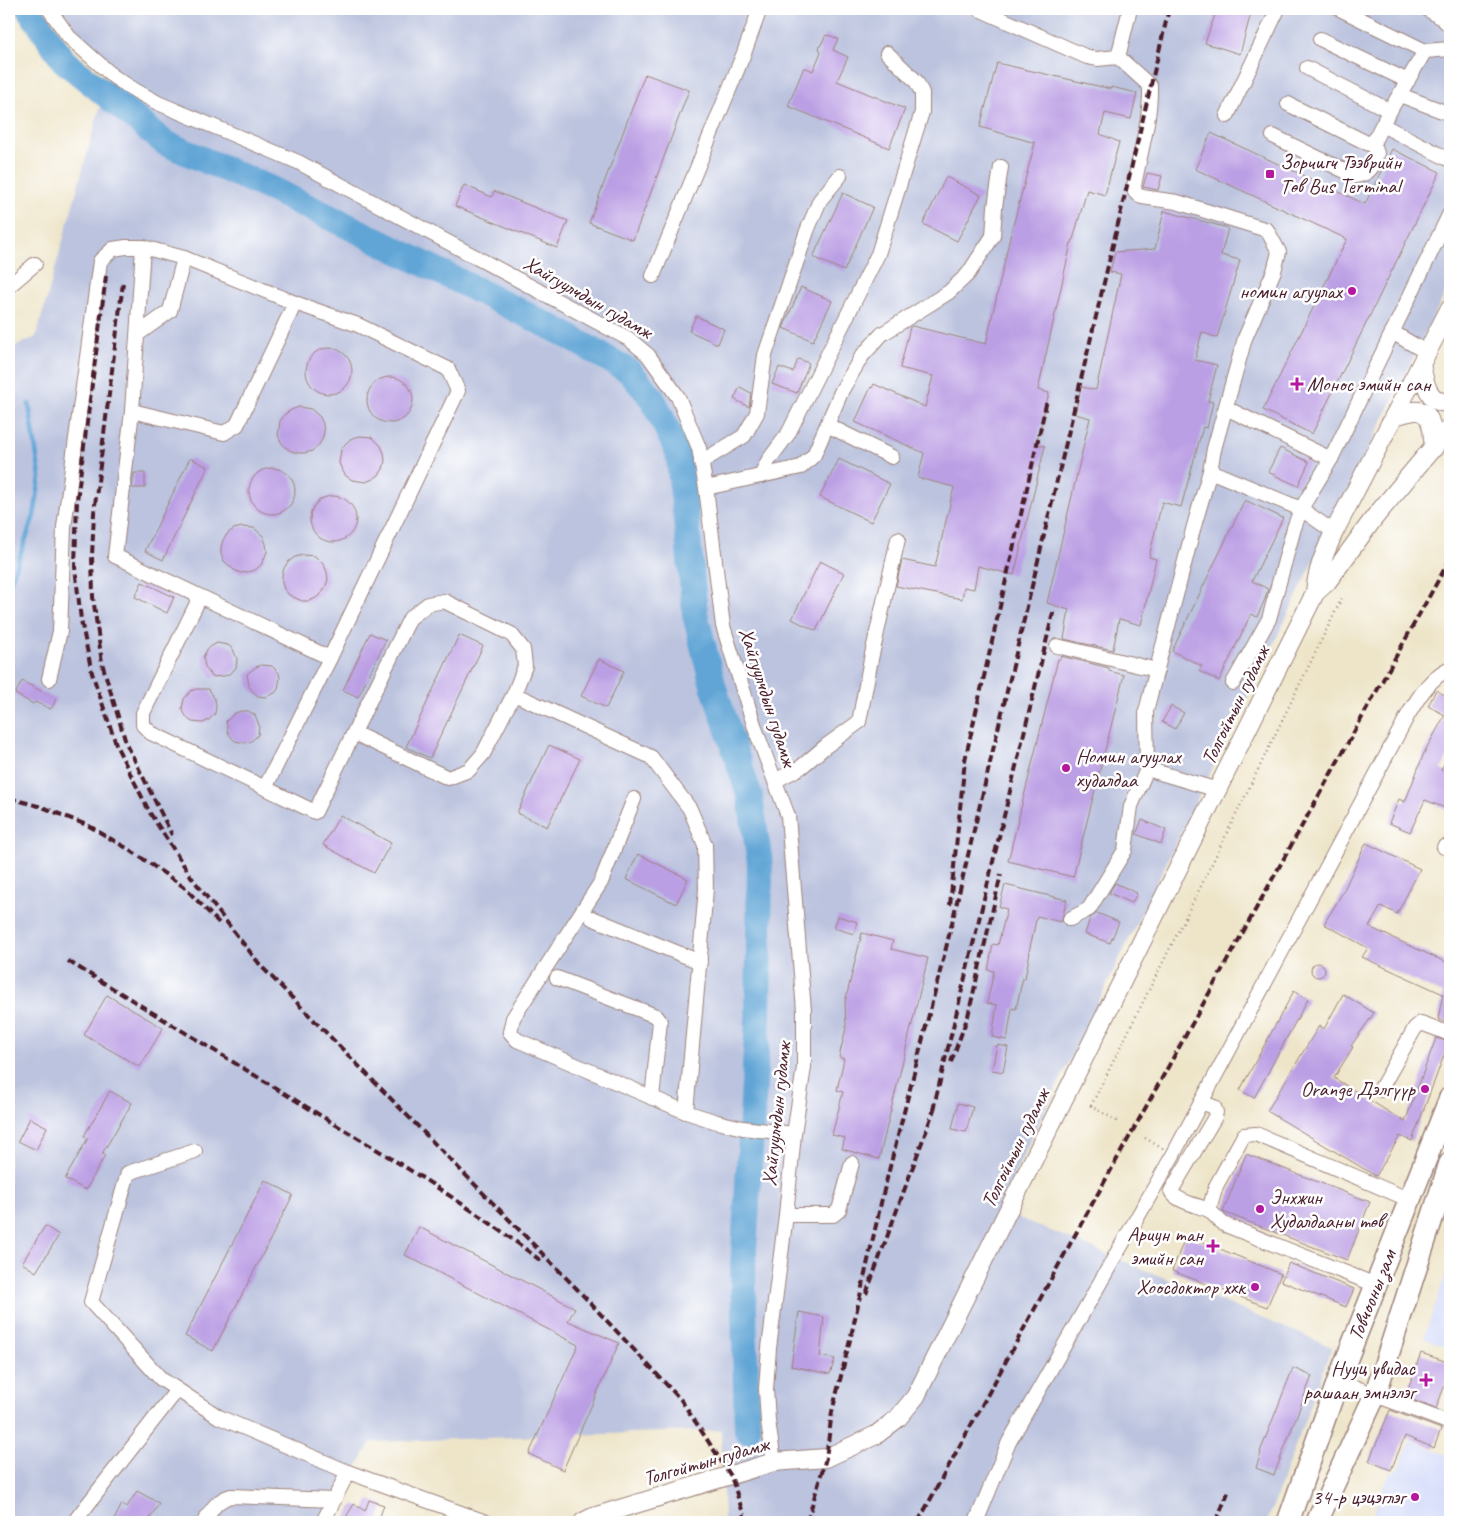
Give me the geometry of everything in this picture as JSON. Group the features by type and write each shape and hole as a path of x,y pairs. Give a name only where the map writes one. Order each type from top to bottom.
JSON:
{"highway":[{"name":"Товчооны зам","path":"1288,1522 1338,1381 1450,1098"},
{"name":"Товчооны зам","path":"1317,1522 1376,1396 1450,1163"}],"main road":[{"name":"Толгойтын гудамж","path":"1316,594 1320,565 1334,532 1450,308"},
{"path":"1424,358 1425,384 1433,398 1447,403 1450,402"},
{"path":"1394,416 1416,410 1429,417 1434,448"},
{"name":"Толгойтын гудамж","path":"583,1522 593,1517 774,1462 826,1458 876,1436 898,1418 916,1396 1316,594 1374,518 1450,427"}],"street":[{"name":"Хайгуулчдын гудамж","path":"49,9 69,36 114,77 158,103 298,162 629,339 648,355 678,397 699,448 702,462 723,626 756,731 788,816 804,1011 804,1067 794,1134 769,1348 766,1389 774,1462"},
{"path":"653,276 744,53 760,9"},
{"path":"978,9 998,13 1087,57 1097,59 1118,57 1150,86 1148,116 1134,186 1135,192 1142,197 1178,202 1267,230 1279,252 1274,271 1245,338 1146,711 1146,768 1131,806 1125,850 1089,908 1070,919"},
{"path":"1118,57 1130,9"},
{"path":"1227,116 1278,9"},
{"path":"1340,9 1426,51 1450,49"},
{"path":"1427,9 1442,18 1450,26"},
{"path":"1320,39 1408,81"},
{"path":"1373,143 1426,51"},
{"path":"762,476 768,461 788,434 878,254 922,112 922,93 916,81 887,53"},
{"path":"1307,68 1390,111"},
{"path":"1400,94 1450,114"},
{"path":"1288,104 1368,144 1373,143"},
{"path":"1382,125 1450,160"},
{"path":"1273,136 1355,176 1365,175 1373,166 1378,153 1373,143"},
{"path":"706,488 801,467 814,455 842,390 862,356 882,334 949,292 968,274 993,236 994,207 1001,167"},
{"path":"702,462 744,436 757,412 765,355 807,231 820,200 840,176"},
{"path":"1233,683 1269,619 1294,528 1301,510 1332,459 1450,213"},
{"path":"143,247 132,411 115,556 330,658"},
{"path":"50,678 60,631 64,527 100,261 113,249 143,247 184,258 358,325 448,369 458,391 330,658 265,788"},
{"path":"138,334 170,311 184,258"},
{"path":"9,286 35,264"},
{"path":"132,411 224,433 237,425 295,302"},
{"path":"1392,332 1424,358"},
{"path":"1226,408 1332,459"},
{"path":"827,425 892,457"},
{"path":"1210,471 1301,510 1334,532"},
{"path":"775,781 801,767 859,722 870,660 898,539"},
{"path":"200,596 144,713 143,725 151,733 315,812 410,618 428,604 444,601 511,634 523,649 525,666 514,694 483,754 469,770 448,778 354,733"},
{"path":"1057,646 1157,670"},
{"path":"976,1522 1009,1442 1173,1155 1413,707 1426,687 1436,677 1450,668"},
{"path":"514,694 651,757 690,809 705,845 706,889 686,1112"},
{"path":"1146,768 1218,790"},
{"path":"634,799 601,882 513,1018 510,1032 517,1040 686,1112 744,1128 794,1134"},
{"path":"592,918 700,962"},
{"path":"557,978 656,1016 660,1021 652,1098"},
{"path":"1380,1090 1415,1028 1422,1023 1450,1034"},
{"path":"1201,1102 1214,1107 1216,1112 1215,1118 1171,1191 1172,1196 1209,1210 1223,1224 1376,1285"},
{"path":"1209,1210 1216,1186 1244,1135 1256,1134 1410,1200"},
{"path":"195,1151 128,1173 91,1302 161,1379 219,1418 348,1472 486,1522"},
{"path":"786,1215 833,1215 839,1210 852,1163"},
{"path":"1338,1381 1450,1423"},
{"path":"74,1522 177,1390"},
{"path":"322,1522 348,1472"},
{"path":"204,1522 220,1500 230,1496 334,1500"}],"path":[{"path":"1117,1121 1091,1106 1343,596"},
{"path":"1145,1138 1173,1155"}],"shaded area":[{"path":"62,9 1450,9 1450,283 997,1209 1332,1347 1267,1522 724,1522 721,1430 371,1442 326,1522 9,1522 9,349 36,337 109,75"},
{"path":"1450,1262 1450,1348 1424,1338"},
{"name":"34-р цэцэглэг","path":"1410,1440 1450,1456 1450,1522 1370,1522 1390,1473 1398,1469"}],"building":[{"path":"1217,9 1252,9 1240,54 1205,43"},
{"path":"826,35 838,39 833,50 848,57 837,81 905,109 889,148 788,106 804,67 813,71 821,52 819,48"},
{"path":"997,63 1111,89 1111,87 1137,93 1131,119 1105,113 1100,134 1119,142 1105,195 1087,190 1071,243 1038,390 1049,393 1036,444 1045,446 1014,575 978,566 974,589 964,587 962,599 896,586 902,560 935,567 954,487 918,478 924,453 855,422 874,384 925,407 933,376 900,368 910,327 986,344 1010,237 1035,143 980,127"},
{"path":"645,74 689,90 633,240 589,223"},
{"name":"номин агуулах","path":"1211,133 1365,204 1392,149 1440,172 1312,434 1263,410 1347,239 1195,169"},
{"path":"1147,173 1162,176 1158,190 1143,187"},
{"path":"946,177 981,195 957,241 923,224"},
{"path":"464,185 492,197 494,191 568,221 557,248 455,206"},
{"path":"843,193 873,207 844,271 813,257"},
{"path":"1164,211 1228,228 1221,255 1240,260 1217,338 1202,332 1195,360 1217,365 1208,401 1213,402 1207,428 1203,427 1181,507 1162,502 1149,557 1156,559 1141,625 1119,619 1113,650 1064,639 1069,610 1047,603 1090,418 1075,414 1081,387 1096,390 1121,274 1110,272 1115,252 1155,249"},
{"path":"801,287 832,301 813,341 783,328"},
{"path":"696,316 724,329 718,344 689,331"},
{"path":"329,348 342,352 348,358 352,371 348,384 342,390 329,394 316,390 310,384 306,371 310,358 316,352"},
{"path":"798,359 809,363 797,393 772,384 779,367 793,372"},
{"path":"390,377 403,381 409,387 413,400 409,413 403,419 390,423 377,419 371,413 367,400 371,387 377,381"},
{"path":"740,387 751,393 749,407 734,399"},
{"path":"299,407 311,409 320,417 323,424 322,440 312,451 305,453 291,451 285,447 278,435 280,421 285,414"},
{"path":"360,436 372,437 381,446 384,453 383,469 379,475 366,482 352,480 346,476 339,463 341,449 352,438"},
{"path":"1280,448 1309,462 1298,486 1268,472"},
{"path":"190,458 208,467 163,560 145,551"},
{"path":"839,459 890,484 871,522 820,497"},
{"path":"272,468 285,472 291,478 295,491 291,504 285,510 272,514 259,510 253,504 249,491 253,478 259,472"},
{"path":"134,473 145,473 145,488 132,488"},
{"path":"333,496 346,500 352,506 356,519 352,532 346,538 333,542 320,538 314,532 310,519 314,506 320,500"},
{"path":"1245,500 1283,518 1252,581 1268,589 1265,599 1257,617 1251,614 1219,681 1199,671 1202,666 1172,651"},
{"path":"242,527 254,528 263,536 267,552 261,565 255,570 241,573 234,570 224,561 221,547 228,533"},
{"path":"303,555 315,556 324,565 327,572 328,580 325,588 321,594 309,601 302,601 289,595 282,583 284,568 288,562 295,557"},
{"path":"820,561 844,573 816,631 792,619"},
{"path":"142,582 174,597 167,613 135,597"},
{"path":"370,633 386,640 358,697 343,690"},
{"path":"459,635 483,646 430,758 406,747"},
{"path":"217,643 228,645 233,649 237,659 236,668 224,676 212,677 205,667 203,657 208,648"},
{"name":"Номин агуулах худалдаа","path":"1061,656 1109,668 1109,671 1124,675 1073,877 1008,861 1058,659"},
{"path":"599,659 624,671 606,708 581,696"},
{"path":"261,665 272,666 279,673 280,678 278,689 275,693 265,697 258,696 252,691 247,674"},
{"path":"22,681 56,699 51,709 35,702 33,704 15,694"},
{"path":"209,689 215,700 215,714 203,723 192,722 187,718 182,709 184,699 191,691"},
{"path":"1436,690 1450,698 1450,753 1441,770 1450,774 1450,810 1425,800 1410,832 1389,823 1399,799 1405,802 1424,753 1445,715 1428,706"},
{"path":"1171,706 1184,713 1175,729 1162,722"},
{"path":"248,711 255,715 259,725 258,735 250,742 235,741 228,732 226,721 235,713"},
{"path":"549,745 580,759 547,827 517,813"},
{"path":"340,815 391,843 374,873 323,845"},
{"path":"1142,820 1166,830 1161,844 1136,834"},
{"path":"1366,843 1420,869 1397,914 1381,906 1369,927 1450,964 1450,1015 1447,1023 1438,1019 1443,994 1362,957 1368,948 1324,924 1343,892"},
{"path":"638,854 688,879 676,904 626,879"},
{"path":"1115,883 1137,893 1132,903 1109,893"},
{"path":"1005,885 1067,900 1061,922 1037,916 1025,978 1023,977 1016,1009 1012,1008 1007,1040 992,1037 997,1005 987,1003 994,971 988,970 993,944 998,945 1007,909 999,907"},
{"path":"1097,913 1119,922 1110,943 1085,934 1090,918"},
{"path":"838,916 857,922 854,934 834,928"},
{"path":"862,933 893,941 891,949 928,958 879,1159 842,1149 845,1138 832,1135 843,1092 837,1090 844,1059 839,1057 846,1028 845,1002"},
{"path":"1318,963 1323,965 1325,970 1323,975 1318,977 1313,975 1311,970 1313,965"},
{"path":"1294,991 1308,999 1254,1098 1240,1090"},
{"path":"1343,994 1374,1013 1351,1046 1353,1047 1334,1078 1405,1122 1436,1038 1449,1042 1412,1141 1400,1136 1376,1176 1267,1111 1319,1026 1324,1029"},
{"path":"107,995 163,1028 140,1067 84,1035"},
{"path":"997,1045 1008,1047 1003,1072 992,1070"},
{"path":"110,1091 132,1103 102,1154 105,1155 86,1190 65,1179 88,1138 84,1136"},
{"path":"958,1103 973,1107 966,1132 952,1129"},
{"path":"30,1118 47,1127 36,1150 18,1141"},
{"path":"1246,1154 1370,1202 1347,1260 1223,1212"},
{"path":"265,1180 293,1195 213,1351 185,1336"},
{"path":"45,1226 59,1235 36,1272 22,1263"},
{"path":"419,1227 575,1308 568,1321 619,1343 563,1470 529,1454 578,1345 405,1255"},
{"path":"1186,1235 1281,1274 1267,1307 1172,1271"},
{"path":"1289,1263 1354,1289 1346,1307 1281,1281"},
{"path":"799,1312 824,1317 820,1356 835,1359 830,1374 791,1366"},
{"path":"1421,1353 1450,1363 1450,1371 1436,1409 1405,1397"},
{"path":"1293,1368 1312,1376 1274,1475 1256,1468 1260,1452"},
{"path":"1390,1410 1441,1429 1434,1448 1405,1436 1391,1470 1369,1461"},
{"path":"137,1491 159,1503 148,1522 113,1522 122,1504 127,1507"},
{"path":"369,1500 384,1505 379,1519 385,1522 343,1522 354,1504 365,1511"}],"waterway":[{"path":"29,9 64,61 165,143 269,188 559,331 629,371 652,398 678,452 695,614 713,685 750,797 760,863 758,1018 743,1267 747,1430"},
{"path":"9,586 34,516 40,477 29,404"}],"railway":[{"path":"807,1522 826,1458 832,1412 883,1194 946,948 1169,9"},
{"path":"106,276 77,500 75,567 81,620 92,673 117,747 150,813 192,878 261,966 577,1289 681,1400 731,1476 746,1522"},
{"path":"123,283 94,513 93,597 102,663 126,743 172,835"},
{"path":"950,905 965,760 1047,400"},
{"path":"918,1522 1450,559"},
{"path":"933,1110 1054,609"},
{"path":"9,798 42,807 89,826 130,850 184,887 222,926"},
{"path":"951,1062 968,1016 1001,874"},
{"path":"68,961 407,1168 488,1222 541,1261"},
{"path":"866,1294 936,1104"},
{"path":"1216,1522 1229,1490"}],"place":[{"name":"Зорчигч Тээврийн Төв Bus Terminal","path":"1270,174"},
{"name":"номин агуулах","path":"1352,291"},
{"name":"Монос эмийн сан","path":"1297,384"},
{"name":"Номин агуулах худалдаа","path":"1066,768"},
{"name":"Orange Дэлгүүр","path":"1425,1089"},
{"name":"Энхжин Худалдааны төв","path":"1260,1209"},
{"name":"Ариун тан эмийн сан","path":"1213,1246"},
{"name":"Хоосдоктор ххк","path":"1255,1287"},
{"name":"Нууц увидас рашаан эмнэлэг","path":"1426,1380"},
{"name":"34-р цэцэглэг","path":"1415,1497"}]}
